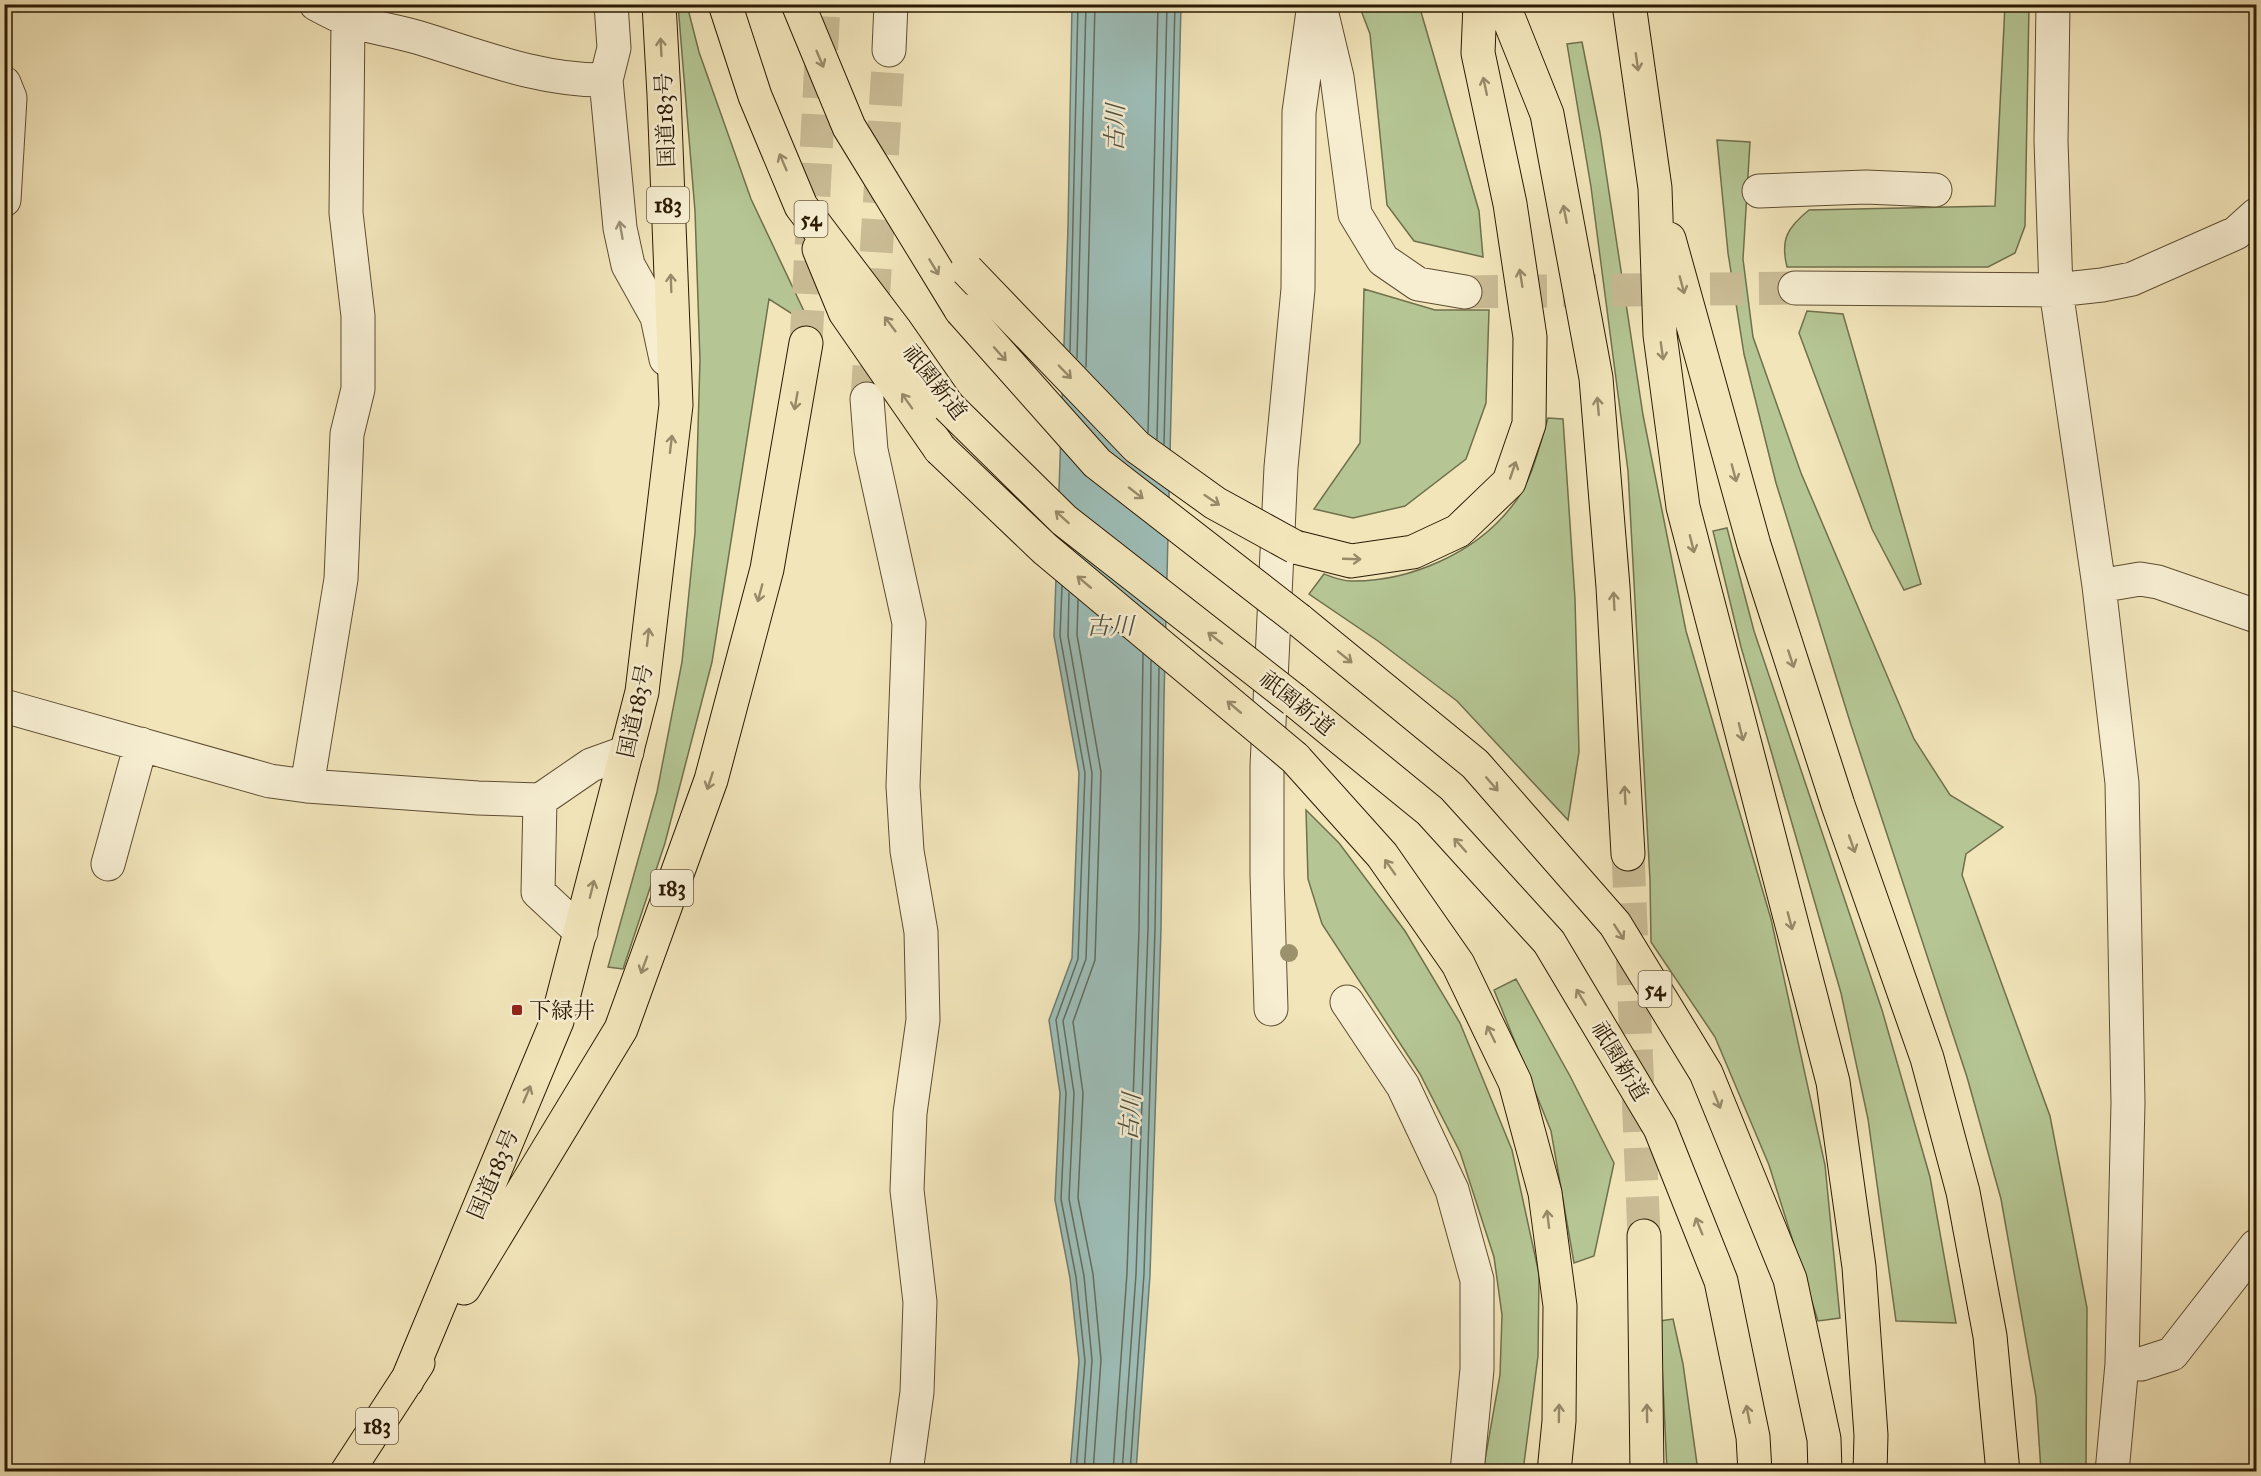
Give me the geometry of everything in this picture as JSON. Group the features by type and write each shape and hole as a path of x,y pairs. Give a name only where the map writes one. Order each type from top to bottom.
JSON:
{"highway":[{"name":"国道183号","path":"407,1381 557,1021 642,692 675,405 659,4"},
{"name":"祇園新道","path":"725,4 755,96 801,206 895,330 948,406 1064,520 1294,700 1430,811 1549,942 1660,1128 1721,1281 1753,1437 1755,1472"},
{"name":"54","path":"798,4 849,127 961,310 1097,463 1299,620 1475,764 1615,924 1706,1073 1790,1279 1824,1438 1825,1472"},
{"path":"849,127 967,270 1137,447 1215,503 1295,547 1351,561 1413,552 1458,531 1509,482 1529,424 1530,337 1510,204 1478,53 1480,4"},
{"path":"1503,4 1546,114 1596,378 1613,587 1628,854"},
{"path":"1629,4 1655,188 1659,335 1683,507 1833,1082 1859,1267 1871,1435 1870,1472"},
{"path":"1655,188 1754,545 1838,805 1927,1058 1963,1192 1990,1336 2003,1472"},
{"path":"801,206 845,312 940,449 1045,549 1295,758 1382,855 1458,964 1515,1082 1545,1193 1560,1306 1559,1421 1554,1472"},
{"name":"国道183号","path":"347,1472 407,1381 621,1029 711,780 767,569 806,343"},
{"path":"1644,1236 1647,1472"}],"street":[{"path":"316,4 348,20 420,38 490,62 543,75 582,80 606,80"},
{"path":"611,4 614,48 606,80 620,228 628,265 657,317 675,405"},
{"path":"889,50 891,4"},
{"path":"1271,1009 1267,766 1281,467 1298,289 1299,112 1314,4"},
{"path":"1320,4 1337,77 1355,214 1383,260 1418,284 1465,292"},
{"path":"2053,4 2051,141 2056,291 2099,586 2122,783 2128,1102 2122,1364 2112,1472"},
{"path":"307,786 341,579 347,434 358,389 357,316 346,213 348,20"},
{"path":"4,83 9,98 4,200"},
{"path":"1759,191 1866,187 1935,190"},
{"path":"1795,288 2056,291 2132,279 2236,233 2256,215"},
{"path":"867,399 871,450 909,623 903,786 907,851 921,932 923,1020 910,1113 907,1190 920,1302 917,1392 906,1472"},
{"path":"2099,586 2140,579 2158,582 2256,616"},
{"path":"4,706 270,781 307,786 540,800 591,765 627,752"},
{"path":"108,864 141,744"},
{"path":"540,800 538,892 581,932"},
{"path":"1347,1002 1403,1086 1452,1190 1477,1280 1477,1368 1467,1472"},
{"path":"2122,1364 2141,1364 2172,1354 2256,1246"}],"green space":[{"path":"678,5 687,5 699,52 751,199 811,326 769,299 712,662 665,843 623,969 608,967 657,792 682,662 695,533 700,360 695,211"},
{"path":"1359,5 1419,5 1479,211 1483,257 1414,241 1387,205 1370,34"},
{"path":"2005,5 2029,5 2025,226 2015,253 1988,267 1787,267 1785,241 1787,234 1809,210 1995,206"},
{"path":"1582,42 1600,133 1643,415 1686,631 1771,919 1825,1165 1840,1318 1818,1321 1769,1165 1715,1037 1651,942 1650,880 1628,471 1591,187 1567,44"},
{"path":"1717,140 1750,142 1743,259 1753,337 1801,473 1914,739 1950,795 2003,827 1966,854 1962,875 2050,1116 2087,1308 2086,1471 2041,1471 2036,1397 2001,1199 1967,1077 1851,725 1776,483 1744,354 1728,253"},
{"path":"1364,289 1435,310 1489,310 1486,403 1466,459 1405,506 1353,518 1314,509 1360,443"},
{"path":"1807,311 1843,314 1921,584 1904,590 1872,529 1799,333"},
{"path":"1548,418 1563,419 1575,599 1579,752 1568,820 1457,701 1378,641 1309,594 1324,574 1351,581 1396,576 1440,562 1480,538 1497,523 1519,497 1534,464"},
{"path":"1727,528 1754,631 1882,1010 1930,1177 1956,1323 1896,1321 1868,1119 1841,993 1741,647 1713,531"},
{"path":"1306,810 1339,843 1405,931 1460,1023 1512,1150 1539,1274 1538,1356 1523,1471 1483,1471 1500,1375 1502,1315 1494,1257 1460,1152 1420,1074 1322,924 1308,879"},
{"path":"1516,979 1570,1076 1614,1163 1594,1256 1574,1263 1551,1131 1494,990"},
{"path":"1673,1319 1683,1364 1698,1471 1667,1471 1660,1321"}],"water":[{"name":"古川","path":"1072,5 1181,5 1164,698 1161,929 1150,1275 1136,1471 1070,1471 1079,1361 1070,1278 1055,1200 1060,1093 1049,1020 1072,958 1079,773 1054,636 1068,227"}],"tunnel":[{"path":"806,343 824,4"},
{"path":"867,399 889,50"},
{"path":"1465,292 1795,288"},
{"path":"1628,854 1644,1236"}],"place":[{"name":"下緑井","path":"517,1010"}]}
